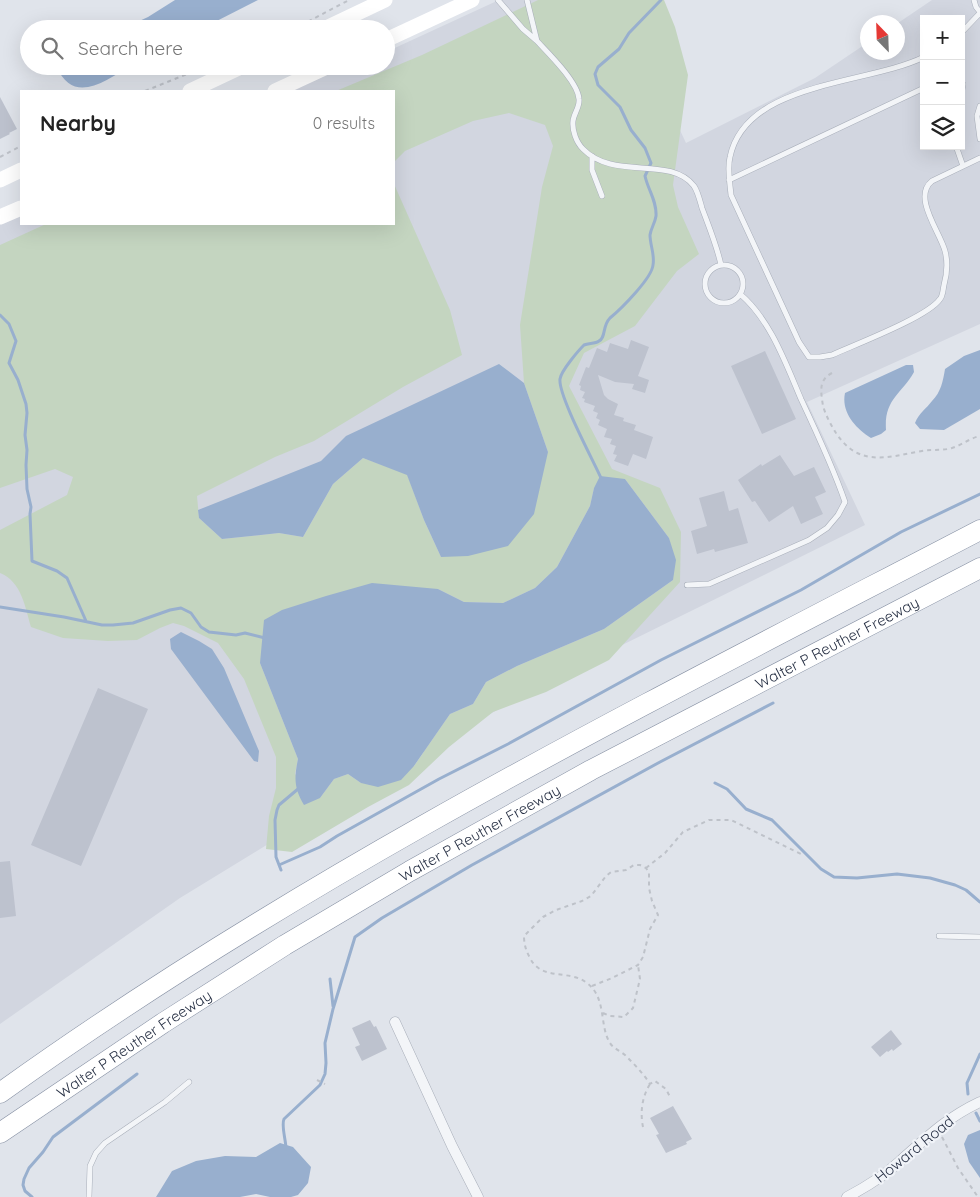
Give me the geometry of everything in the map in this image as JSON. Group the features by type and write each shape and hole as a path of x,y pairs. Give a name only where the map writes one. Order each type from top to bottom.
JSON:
{"highway":[{"path":"0,1093 153,989 277,911 376,852 585,736 980,530"},
{"name":"Walter P Reuther Freeway","path":"0,1133 163,1022 285,945 419,866 591,770 980,568"}],"main road":[{"path":"349,20 385,0"},
{"path":"395,36 472,0"},
{"path":"192,90 225,75"},
{"path":"277,90 310,75"},
{"path":"0,180 20,170"},
{"path":"0,217 20,208"}],"street":[{"path":"395,1022 452,1146 478,1197"},
{"name":"Howard Road","path":"847,1197 870,1185 937,1128 960,1112 980,1102"}],"lane":[{"path":"498,0 562,68 576,90 579,98 573,121 575,136 581,148 606,164 668,171 683,177 695,187 722,265"},
{"path":"527,0 537,41"},
{"path":"965,29 980,12 974,0"},
{"path":"920,59 884,72 811,89 769,107 754,116 743,128 734,143 729,158 731,195 799,342 809,356 832,355 922,314 941,299 948,273 945,251 930,217 924,196 927,186 932,181 980,158"},
{"path":"729,180 920,90"},
{"path":"980,106 977,116 980,139"},
{"path":"957,150 963,166"},
{"path":"592,156 592,170 602,196"},
{"path":"722,265 732,266 741,275 743,281 740,294 736,298 719,302 710,295 706,278 714,268 722,265"},
{"path":"687,585 709,584 809,540 827,528 838,515 845,502 836,476 780,353 752,304 740,294"},
{"path":"939,936 980,937"},
{"path":"89,1197 90,1166 96,1153 104,1143 165,1102 189,1082"}],"path":[{"path":"311,20 349,0"},
{"path":"148,90 185,75"},
{"path":"0,157 20,147"},
{"path":"832,373 825,377 822,384 821,394 824,408 828,421 837,435 844,445 855,453 874,458 887,458 929,450 944,450 980,436"},
{"path":"646,868 665,853 683,832 709,820 731,820 803,855"},
{"path":"592,986 638,965 643,957 650,929 658,915 649,888 649,873 646,868 640,865 634,865 626,870 611,872 591,896 543,917 524,936 524,943 532,964 542,972 573,976 583,979 592,986 600,1002 610,1044 624,1054 650,1084"},
{"path":"603,1013 610,1016 624,1017 633,1008 640,979 638,965"},
{"path":"317,1080 325,1084"},
{"path":"643,1127 641,1119 642,1103 650,1084 655,1081 659,1083 666,1089 670,1097"},
{"path":"937,1128 958,1168 978,1197"}],"shaded area":[{"path":"499,0 619,0 686,143 815,78 860,48 860,60 905,60 905,18 932,0 980,0 980,324 807,402 865,525 535,688 304,822 180,898 0,1024 0,224 20,215 20,225 395,225 395,90 289,90 322,75 395,75 395,48"}],"green space":[{"path":"538,0 664,0 675,27 688,75 673,185 678,207 699,254 677,271 635,326 584,353 569,386 612,469 660,488 681,532 680,582 609,660 546,692 493,712 449,747 409,785 292,852 266,849 269,816 276,788 276,757 244,679 218,643 184,626 173,623 137,640 108,641 63,638 31,627 22,596 18,589 13,582 0,573 0,530 67,495 73,477 55,469 0,488 0,245 44,225 395,225 395,186 450,310 462,355 403,387 314,441 275,457 197,496 199,518 222,539 279,533 303,537 333,484 363,458 407,474 424,520 441,557 548,452 524,383 520,325 542,187 553,146 545,125 509,113 473,121 405,151 395,161 395,90 338,90 374,75 395,75 395,66","holes":["625,479 669,538 673,580 604,629 517,666 486,682 473,704 450,714 414,766 361,783 348,774 334,779 320,798 295,774 298,759 260,663 438,589 464,602 503,603 535,588 557,567 590,506 594,488"]}],"water":[{"path":"175,0 258,0 219,20 142,20"},
{"path":"61,75 115,75 90,87 81,88 72,85"},
{"path":"980,350 980,409 944,430 920,429 915,423 938,394 945,369 964,356"},
{"path":"499,364 524,383 548,452 534,514 508,546 468,556 441,557 424,520 407,475 363,458 333,484 303,537 279,533 222,539 199,518 198,510 321,461 346,436"},
{"path":"906,365 913,365 914,372 891,404 886,420 886,430 871,438 850,419 845,407 845,393"},
{"path":"600,476 625,479 669,538 676,560 673,580 604,629 517,666 486,682 473,704 450,714 414,766 401,780 378,787 361,783 348,774 334,779 320,798 304,805 298,793 296,783 298,759 260,663 264,620 282,610 372,583 438,589 464,602 503,603 535,588 557,567 590,506 594,488"},
{"path":"181,632 212,649 224,668 259,751 258,762 254,761 171,649 170,639"},
{"path":"980,1130 980,1178 969,1162 964,1144 968,1135"},
{"path":"280,1143 293,1147 311,1167 308,1183 298,1195 291,1197 270,1197 256,1194 240,1197 156,1197 172,1171 196,1161 225,1156 256,1157"}],"building":[{"path":"0,97 17,129 0,139"},
{"path":"631,340 649,347 638,376 649,380 645,393 632,389 634,384 615,382 598,375 604,395 618,404 614,415 624,418 623,421 636,425 634,430 653,437 646,459 633,454 628,466 614,461 617,455 613,454 616,446 610,444 612,439 604,437 607,429 598,425 600,420 596,418 598,413 593,411 595,406 584,402 585,399 582,398 585,392 580,390 581,386 579,385 586,367 589,368 597,348 607,352 610,343 628,349"},
{"path":"765,351 796,419 762,434 731,366"},
{"path":"780,455 794,476 814,467 826,492 815,497 823,514 801,524 793,506 769,522 755,501 752,502 738,480 761,464 762,466"},
{"path":"724,491 729,511 738,508 748,543 715,552 714,549 697,554 691,531 707,526 699,498"},
{"path":"98,688 148,709 81,866 31,845"},
{"path":"10,861 16,916 0,918 0,862"},
{"path":"370,1020 374,1027 376,1026 387,1049 362,1061 355,1047 360,1045 352,1028"},
{"path":"891,1030 902,1044 893,1051 892,1049 887,1051 880,1057 871,1047"},
{"path":"673,1106 692,1139 686,1142 687,1144 666,1153 656,1135 659,1134 650,1118"}],"waterway":[{"path":"601,478 564,399 560,379 566,366 584,345 596,343 603,337 610,318 647,278 653,265 650,235 656,211 645,176 651,163 645,148 631,130 620,107 598,85 595,74 598,67 619,49 629,33 661,0"},
{"path":"0,315 9,324 16,341 9,363 18,380 26,404 26,465 27,489 31,507 32,561 57,571 67,578 86,621"},
{"path":"279,865 320,847 439,779 508,744 661,660 801,590 901,532 980,494"},
{"path":"0,607 102,625 133,623 181,608 191,613 201,627 209,632 236,635 245,633 265,638"},
{"path":"286,1149 284,1119 320,1085 325,1074 325,1043 333,1009 355,937 382,918 472,865 660,762 773,703"},
{"path":"715,783 727,789 746,809 772,820 821,869 834,877 857,878 897,874 930,878 966,890 980,902"},
{"path":"281,870 276,857 275,820 277,810 279,805 298,789"},
{"path":"330,979 333,1006"},
{"path":"968,1094 967,1083 980,1054"},
{"path":"32,1197 25,1191 24,1179 29,1168 53,1137 137,1074"},
{"path":"976,1113 980,1121"}]}
